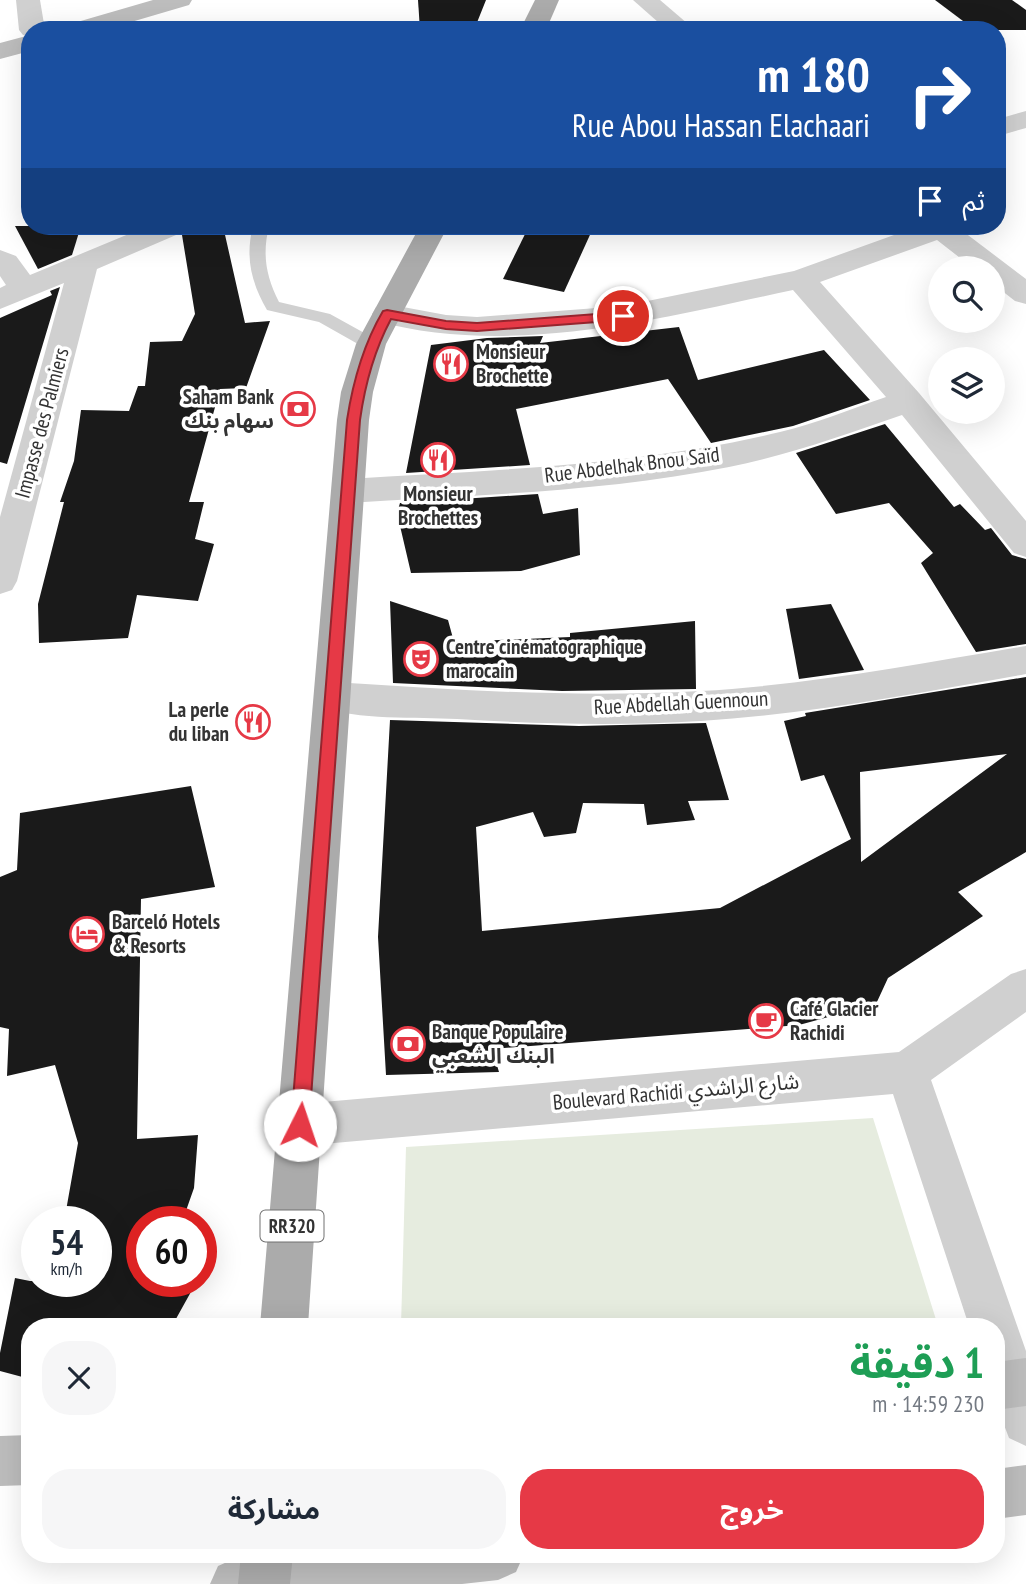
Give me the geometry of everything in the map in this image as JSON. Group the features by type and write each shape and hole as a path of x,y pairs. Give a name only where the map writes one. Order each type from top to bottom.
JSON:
{"main road":[{"path":"107,21 180,0"},
{"path":"537,21 547,0"},
{"path":"0,51 21,45"},
{"name":"RR320","path":"285,1318 357,392 371,344 429,235"},
{"path":"0,1461 21,1460"},
{"path":"1005,1493 1026,1490"},
{"path":"258,1576 400,1563"}],"street":[{"path":"28,0 31,21"},
{"path":"646,0 672,21"},
{"path":"1006,125 1026,119"},
{"path":"0,259 6,263 12,294 153,235"},
{"path":"387,314 446,325 477,327 623,316 800,279 918,235"},
{"path":"949,235 1026,294"},
{"name":"Impasse des Palmiers","path":"0,581 83,266"},
{"path":"800,279 908,401 1026,544"},
{"name":"Rue Abdelhak Bnou Saïd","path":"348,491 603,473 675,464 782,443 908,401"},
{"name":"Rue Abdellah Guennoun","path":"333,698 525,709 699,706 820,694 1026,660"},
{"path":"990,1318 907,1072 1026,988"},
{"name":"Boulevard Rachidi شارع الراشدي","path":"300,1125 907,1072"},
{"path":"1005,1362 1015,1393"}],"lane":[{"path":"258,235 254,248 261,283 273,306 324,318 371,344"}],"shaded area":[{"path":"873,1118 936,1318 401,1318 406,1147"}],"building":[{"path":"418,0 486,0 478,21 419,21"},
{"path":"935,0 1012,0 1026,10 1026,30 1006,30 1006,21 963,21"},
{"path":"15,226 21,226 21,235 78,235 72,255 38,269"},
{"path":"182,235 225,235 245,323 270,321 246,388 220,389 189,502 204,502 195,539 214,544 198,601 137,595 128,638 39,643 38,604 64,502 60,502 74,461 81,410 129,411 138,386 145,386 150,342 182,341 195,314"},
{"path":"525,235 590,235 564,292 503,279"},
{"path":"60,287 7,464 0,462 0,318 52,295 50,291"},
{"path":"679,327 698,380 824,350 870,400 793,426 711,443 668,379 516,409 530,465 406,473 431,345 487,338 543,336 540,343"},
{"path":"885,424 954,507 960,504 985,530 991,528 1012,555 1026,559 1026,644 976,652 921,563 933,553 889,503 836,514 796,453"},
{"path":"538,494 543,514 578,508 580,555 521,571 411,573 397,513 400,503"},
{"path":"390,601 448,620 454,642 570,637 570,633 695,621 696,689 562,691 393,683"},
{"path":"831,604 864,670 799,679 786,609"},
{"path":"1026,677 1026,852 958,892 983,916 888,978 876,1004 799,1025 492,1049 499,1072 386,1075 378,937 390,720 579,726 706,723 729,800 688,801 695,820 647,825 644,804 583,803 576,833 544,837 533,812 476,827 482,931 720,908 851,839 824,775 801,781 784,721 806,716 805,713","holes":["1007,754 861,862 860,772"]},
{"path":"191,786 215,887 141,899 137,1139 198,1135 194,1188 188,1206 126,1206 126,1297 188,1297 176,1318 21,1318 21,1377 0,1371 0,1353 15,1278 21,1279 21,1297 112,1297 112,1206 67,1206 78,1143 55,1065 7,1076 9,1029 0,1027 0,877 17,870 20,813"}],"place":[{"name":"Monsieur Brochette","path":"451,364"},
{"name":"Saham Bank سهام بنك","path":"298,409"},
{"name":"Monsieur Brochettes","path":"438,460"},
{"name":"Centre cinématographique marocain","path":"421,659"},
{"name":"La perle du liban","path":"253,722"},
{"name":"Barceló Hotels & Resorts","path":"87,934"},
{"name":"Café Glacier Rachidi","path":"766,1021"},
{"name":"Banque Populaire البنك الشعبي","path":"408,1044"}],"route":[{"path":"300,1125 353,420 357,392 371,344 387,314 446,325 477,327 623,316"}]}
